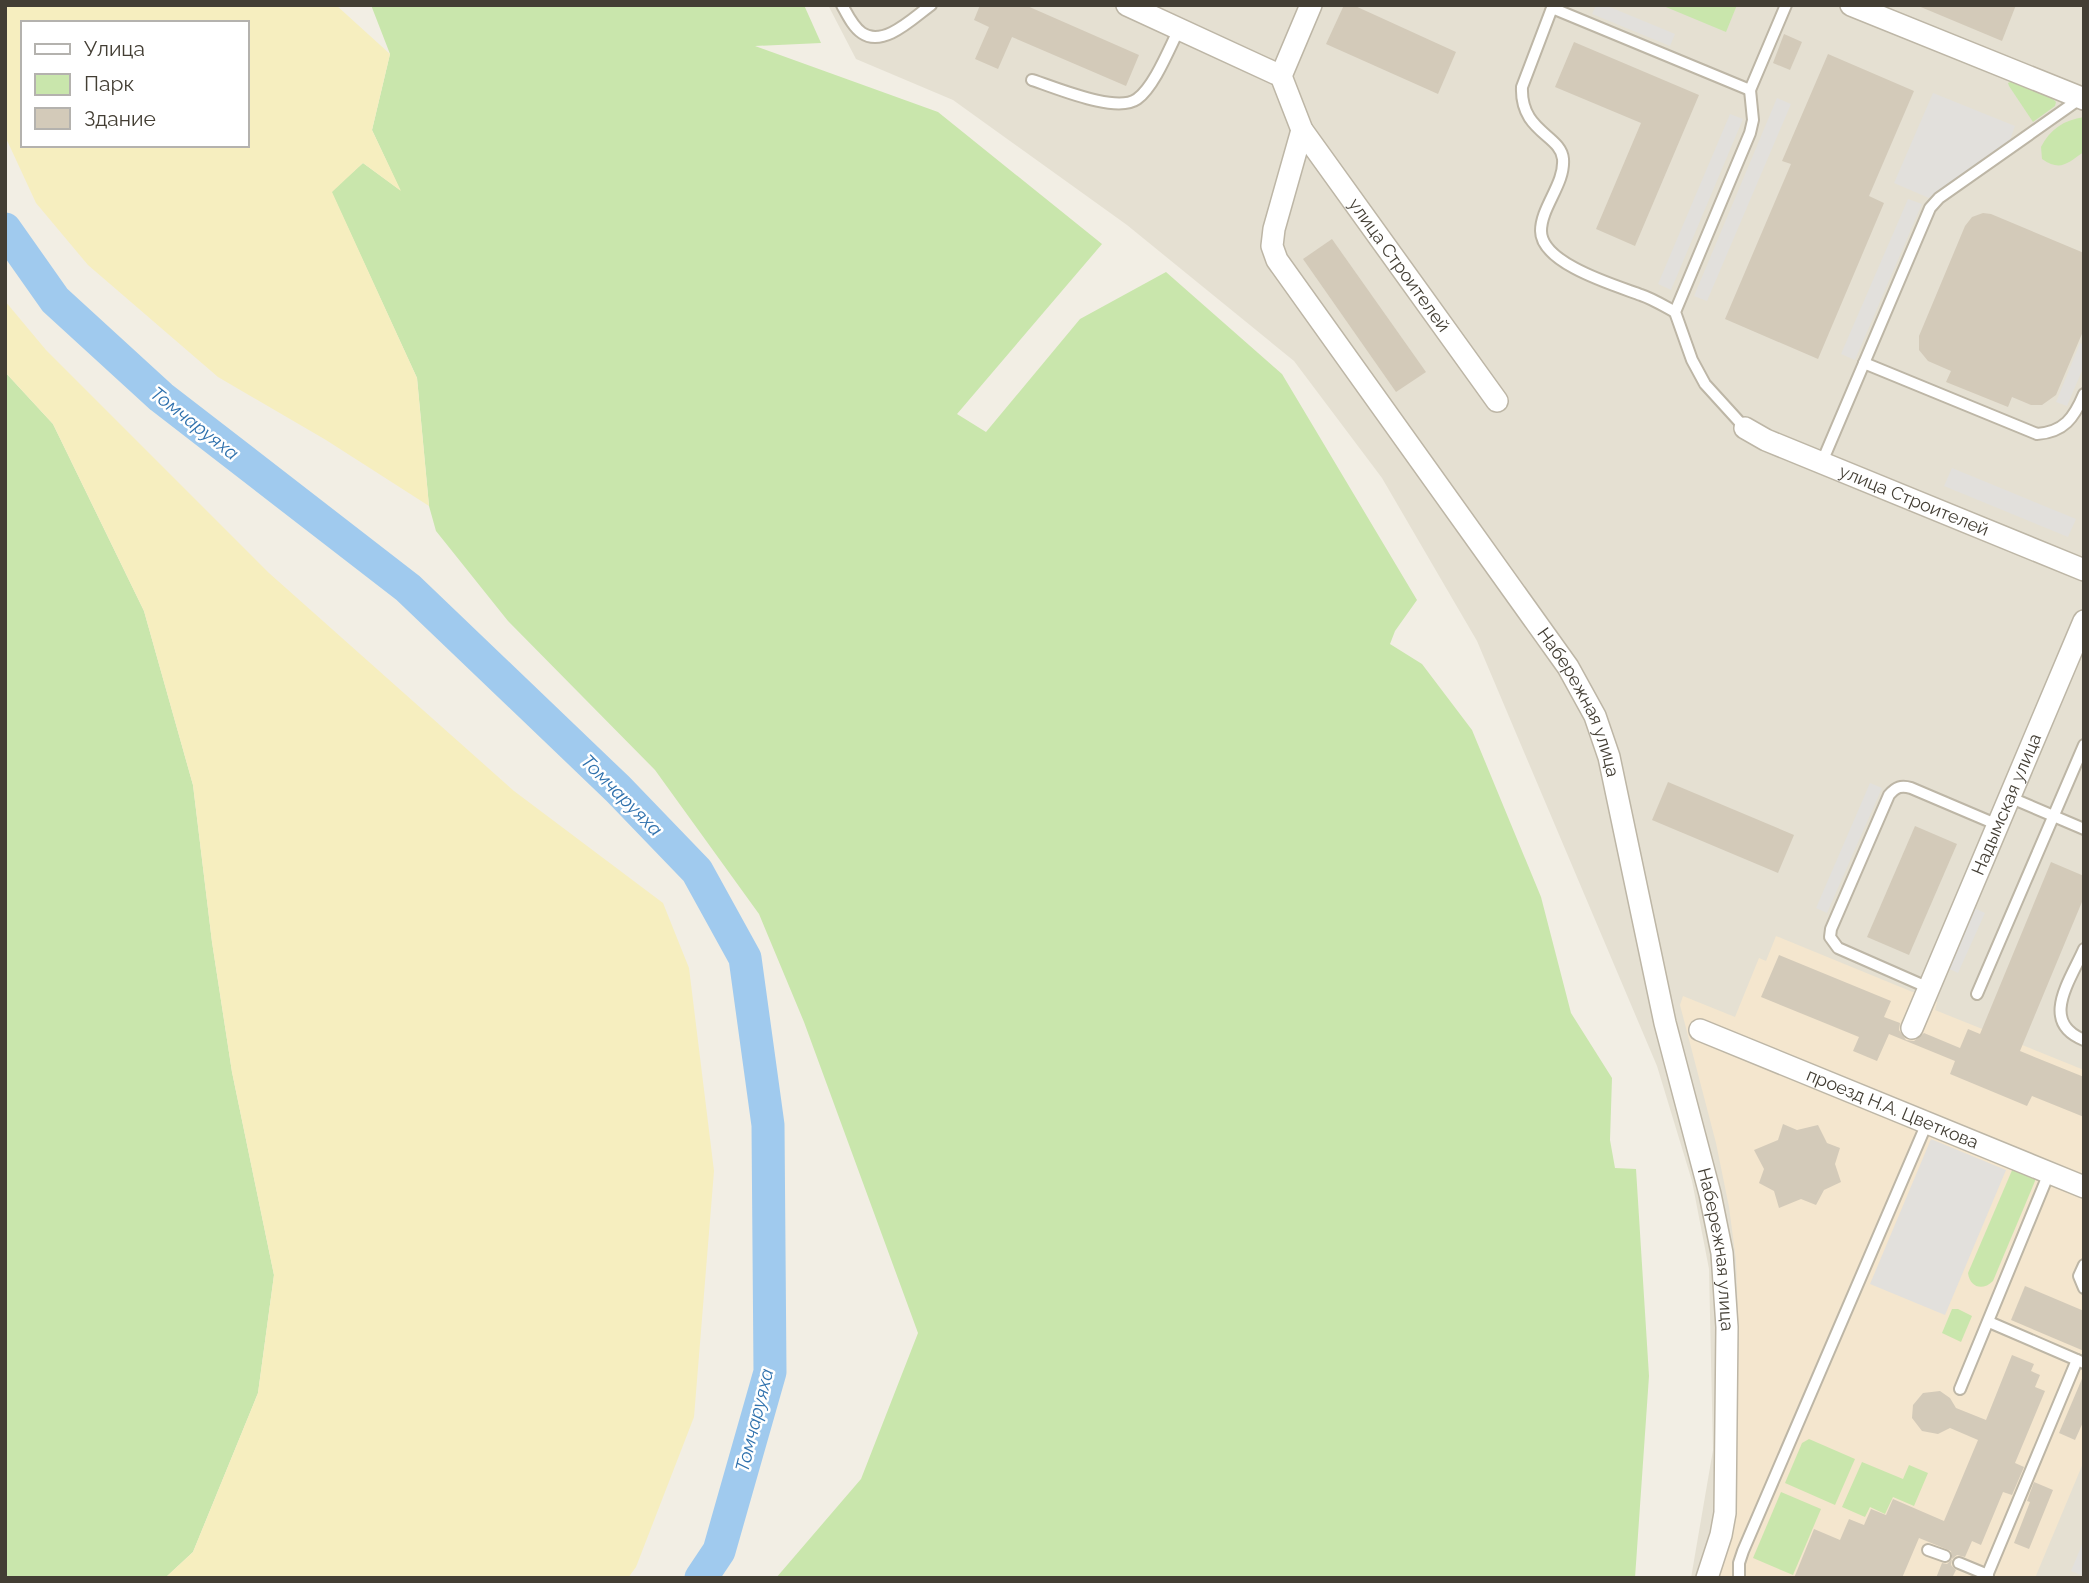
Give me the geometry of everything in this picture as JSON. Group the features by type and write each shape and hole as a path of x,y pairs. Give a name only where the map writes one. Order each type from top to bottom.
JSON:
{"street":[{"path":"1127,5 1281,76 1302,130"},
{"path":"1281,76 1311,5"},
{"path":"1851,5 2083,96"},
{"name":"улица Строителей","path":"1302,130 1497,401"},
{"name":"Набережная улица","path":"1302,130 1274,229 1272,246 1277,260 1569,667 1595,716 1609,757 1665,1023 1710,1194 1722,1254 1727,1327 1725,1513 1707,1578"},
{"name":"улица Строителей","path":"1745,428 1766,440 2084,570"},
{"name":"Надымская улица","path":"1912,1028 2084,621"},
{"name":"проезд Н.А. Цветкова","path":"1700,1030 2084,1187"}],"lane":[{"path":"842,5 861,33 874,37 888,35 932,5"},
{"path":"1745,428 1704,384 1692,360 1675,312 1750,133 1753,120 1750,90 1786,5"},
{"path":"1675,312 1642,295 1583,274 1543,243 1540,230 1561,173 1563,159 1558,148 1534,126 1522,100 1522,87 1552,7 1750,90"},
{"path":"1032,80 1110,104 1125,104 1136,100 1148,87 1179,29"},
{"path":"1822,463 1930,208 1940,198 2083,96"},
{"path":"1864,363 2038,434 2058,430 2070,421 2084,394"},
{"path":"1977,994 2084,745"},
{"path":"1929,988 1838,948 1830,937 1832,929 1889,795 1895,788 1911,788 1998,825"},
{"path":"2009,797 2084,829"},
{"path":"2084,949 2061,1004 2059,1018 2063,1027 2072,1035 2084,1040"},
{"path":"1739,1578 1739,1563 1743,1551 1927,1123"},
{"path":"1960,1389 2049,1173"},
{"path":"2084,1265 2079,1276 2084,1288"},
{"path":"1959,1563 1987,1576 2080,1361 1989,1322"},
{"path":"1928,1550 1945,1556"}],"shaded area":[{"path":"828,5 2084,5 2084,1578 1691,1578 1713,1450 1709,1269 1692,1181 1657,1066 1477,641 1382,478 1294,361 1127,225 953,100 856,59"},
{"path":"1596,5 1605,5 1675,34 1670,46 1592,14"},
{"path":"1933,93 2015,126 2010,140 1929,198 1894,183"},
{"path":"1777,98 1791,104 1707,301 1694,296"},
{"path":"1730,114 1743,119 1671,290 1658,284"},
{"path":"1908,199 1922,204 1855,360 1841,354"},
{"path":"2080,343 2084,345 2084,366 2067,406 2056,402"},
{"path":"1952,468 2076,519 2068,537 1944,486"},
{"path":"1870,783 1882,788 1827,913 1816,908"},
{"path":"1972,907 1985,913 1958,973 1945,967"},
{"path":"1776,936 1937,1002 1935,1010 2084,1070 2084,1461 2035,1578 1711,1578 1731,1515 1739,1344 1736,1260 1716,1143 1680,1005 1683,996 1735,1017 1759,958 1766,961"},
{"path":"1931,1139 2006,1170 1945,1315 1870,1284"},
{"path":"2084,1540 2084,1573 2083,1576 2071,1571"}],"green space":[{"path":"371,5 804,5 821,43 755,46 938,112 1102,244 957,414 986,432 1080,319 1166,272 1282,374 1417,600 1395,631 1390,644 1422,664 1472,730 1541,897 1571,1013 1612,1078 1610,1140 1615,1168 1636,1169 1649,1376 1635,1578 776,1578 861,1479 918,1333 804,1022 759,914 655,770 508,621 436,531 429,506 417,378 331,191 363,163 400,190 372,130 390,54"},
{"path":"1661,5 1737,5 1726,32"},
{"path":"2012,81 2050,96 2056,102 2055,106 2033,122 2009,86 2008,83"},
{"path":"2084,117 2084,152 2064,165 2054,165 2042,159 2041,147 2053,130 2070,120"},
{"path":"5,372 53,424 144,611 193,785 212,942 232,1072 274,1275 258,1393 193,1552 165,1578 5,1578"},
{"path":"2013,1168 2035,1178 2035,1181 1993,1281 1981,1287 1974,1285 1968,1273"},
{"path":"1952,1309 1972,1316 1961,1342 1942,1333"},
{"path":"1809,1439 1855,1459 1835,1505 1785,1483 1802,1443"},
{"path":"1862,1462 1903,1479 1909,1465 1928,1473 1914,1506 1893,1497 1885,1514 1870,1507 1865,1517 1842,1507"},
{"path":"1781,1492 1821,1509 1793,1575 1753,1558"}],"sand":[{"path":"5,5 336,5 390,54 372,130 401,191 363,163 332,192 417,378 429,506 326,440 218,377 88,265 36,203 5,136"},
{"path":"5,301 46,350 269,573 514,791 663,903 689,968 714,1171 694,1417 636,1567 628,1578 165,1578 193,1552 258,1393 274,1275 232,1072 212,942 193,785 144,611 53,424 5,372"}],"building":[{"path":"980,5 1025,5 1139,55 1126,86 1012,37 998,69 975,59 989,27 974,20"},
{"path":"1344,5 1353,5 1456,52 1438,94 1326,44"},
{"path":"1916,5 2016,5 2002,41"},
{"path":"1784,34 1802,42 1790,70 1773,63"},
{"path":"1574,42 1699,95 1635,246 1596,229 1641,123 1555,87"},
{"path":"1828,54 1914,91 1869,196 1884,203 1818,359 1725,319 1791,164 1782,161"},
{"path":"1983,213 2084,253 2084,329 2056,395 2042,405 2031,405 2012,397 2008,407 1946,382 1951,371 1928,361 1919,350 1919,336 1965,226 1972,217"},
{"path":"1332,239 1426,372 1396,392 1303,259"},
{"path":"1668,782 1794,835 1778,873 1652,820"},
{"path":"1915,826 1957,844 1909,955 1867,937"},
{"path":"2051,862 2084,876 2084,897 2020,1051 2084,1077 2084,1117 2032,1096 2027,1106 1950,1074 1955,1061 1889,1034 1877,1061 1853,1051 1859,1037 1761,997 1779,955 1891,1001 1884,1017 1900,1023 1899,1030 1906,1040 1914,1041 1924,1033 1960,1048 1968,1029 1980,1034"},
{"path":"1783,1124 1797,1130 1818,1125 1827,1143 1840,1148 1835,1164 1841,1182 1824,1190 1816,1205 1801,1199 1779,1208 1774,1191 1759,1183 1764,1169 1754,1150 1778,1140"},
{"path":"2025,1286 2084,1311 2084,1351 2011,1320"},
{"path":"2012,1355 2034,1364 2031,1371 2040,1375 2035,1387 2045,1391 2015,1463 2024,1467 2012,1495 2003,1492 1981,1545 1972,1541 1965,1557 1957,1555 1952,1559 1951,1551 1919,1538 1902,1578 1794,1578 1814,1529 1840,1540 1849,1519 1864,1525 1871,1509 1886,1515 1893,1499 1944,1521 1978,1440 1950,1428 1938,1434 1922,1431 1912,1418 1913,1405 1923,1393 1940,1391 1950,1398 1956,1408 1986,1420"},
{"path":"2084,1374 2084,1420 2075,1440 2059,1433"},
{"path":"2034,1482 2053,1490 2029,1549 2014,1543 2030,1502 2027,1501"},
{"path":"1952,1559 1951,1565 1956,1570 1952,1578 1936,1578 1942,1563 1947,1564"}],"waterway":[{"name":"Томчаруяха","path":"5,229 55,300 161,397 408,588 618,789 697,871 745,958 768,1125 770,1372 719,1551 701,1578"}]}
